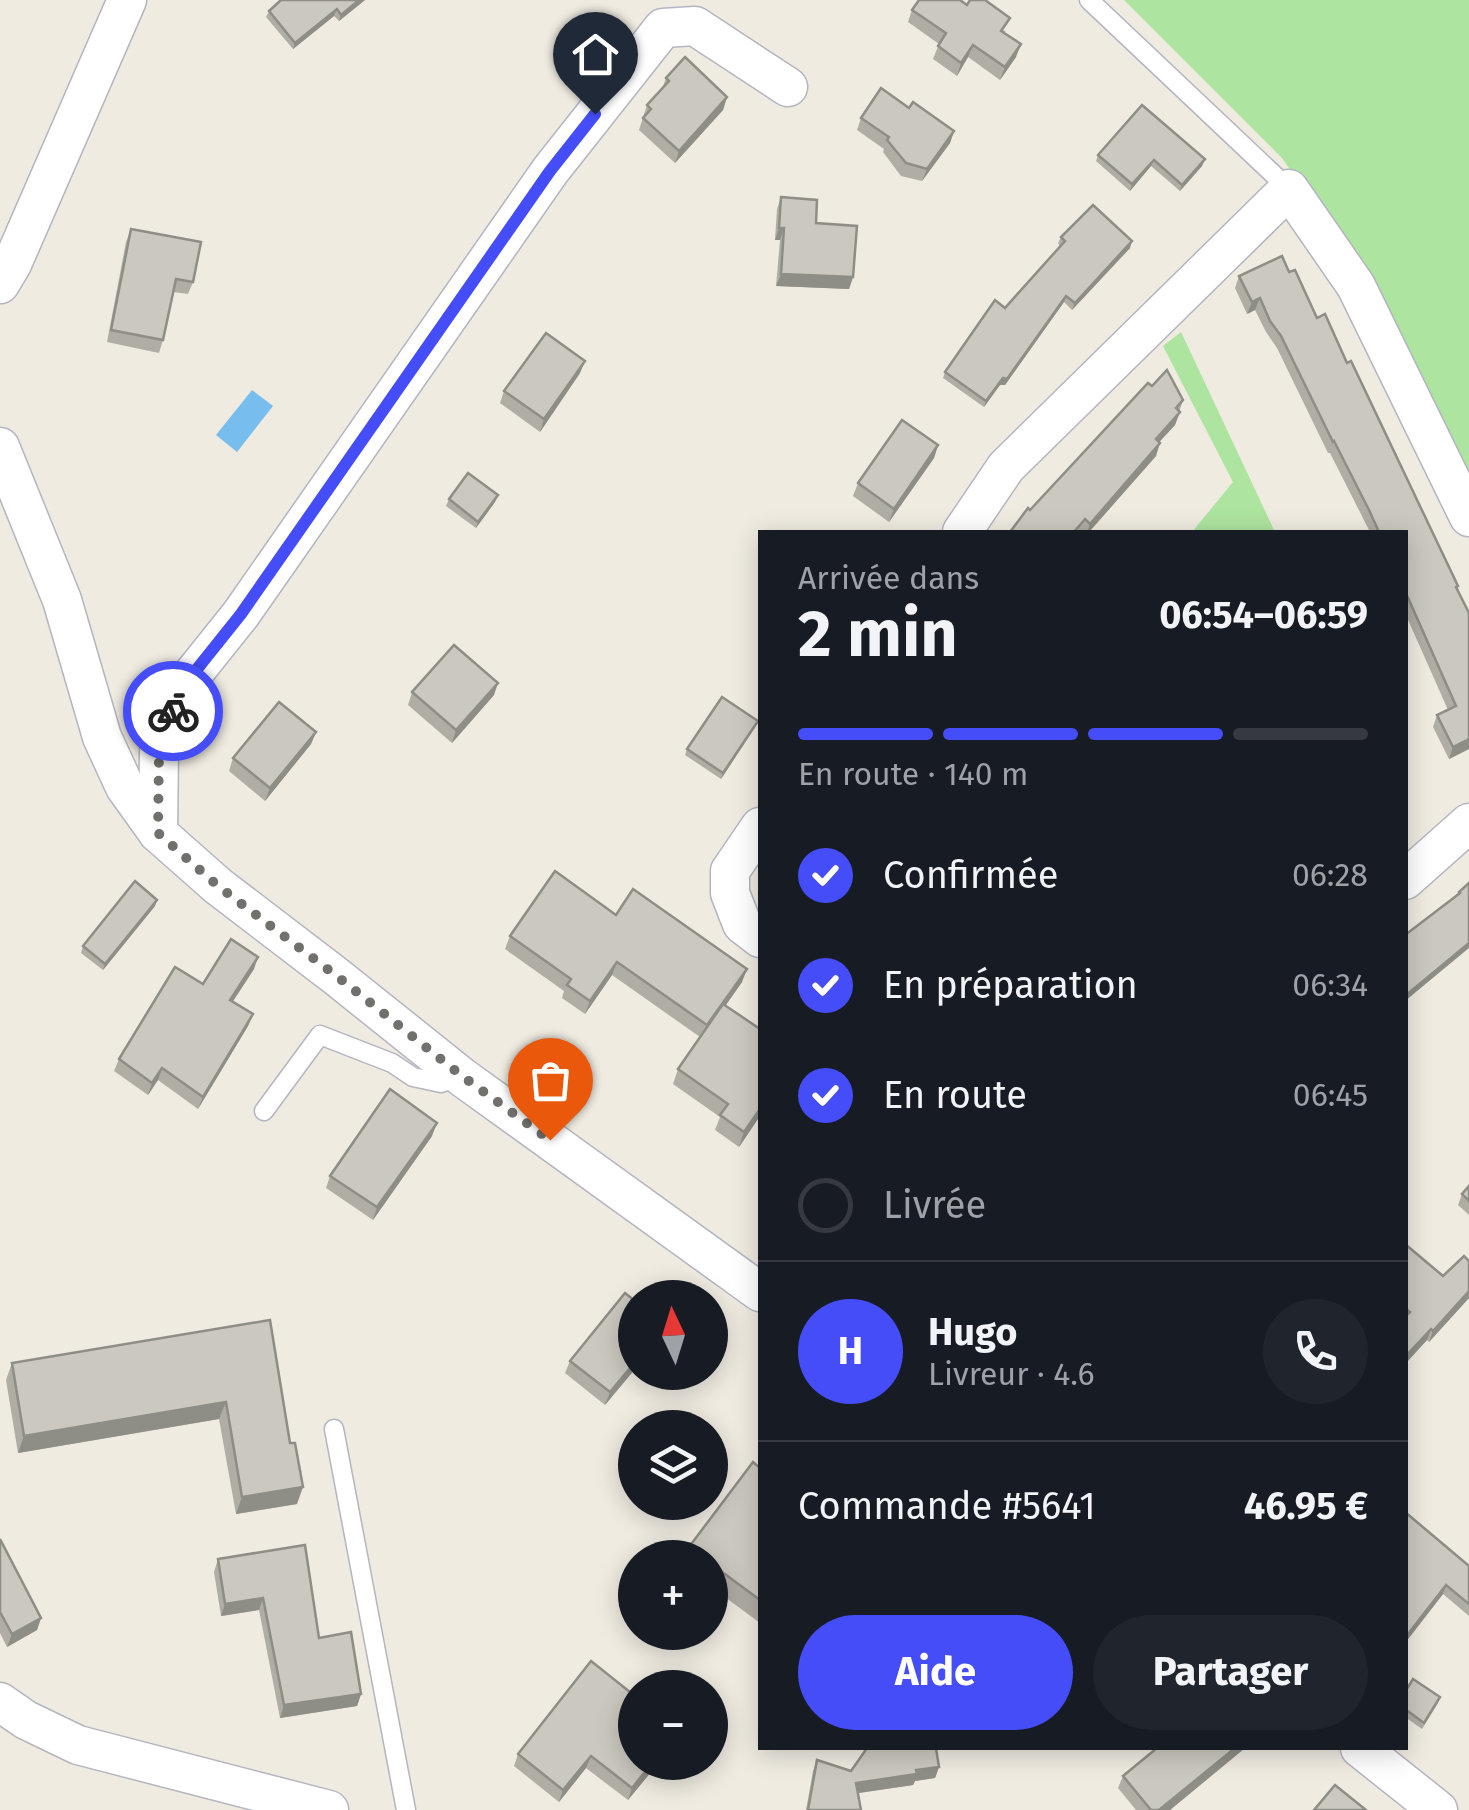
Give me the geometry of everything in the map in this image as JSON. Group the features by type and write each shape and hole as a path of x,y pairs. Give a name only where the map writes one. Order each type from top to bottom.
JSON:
{"street":[{"path":"0,284 127,0"},
{"path":"158,833 159,752 181,689 241,614 550,171 663,28 695,26 788,87"},
{"path":"963,530 1006,467 1289,189 1356,286 1469,517"},
{"path":"0,447 62,600 102,737 125,787 158,833 218,886 462,1076 758,1291"},
{"path":"1408,877 1469,823"},
{"path":"758,830 730,871 730,893 742,924 758,936"},
{"path":"0,1702 26,1720 78,1745 330,1810"},
{"path":"1363,1750 1438,1810"}],"lane":[{"path":"1089,0 1289,189"},
{"path":"264,1111 320,1035 392,1062 413,1077 440,1083 462,1076"},
{"path":"334,1428 406,1810"}],"green space":[{"path":"1124,0 1469,0 1469,489 1379,298 1282,158"},
{"path":"1181,332 1274,530 1194,530 1233,482 1163,346"}],"water":[{"path":"252,390 273,406 237,452 216,435"}],"building":[{"path":"281,0 359,0 341,15 337,9 295,43 269,11"},
{"path":"919,0 960,0 967,5 970,0 985,0 1010,18 1001,31 1021,44 1005,67 973,45 961,63 938,46 946,33 912,10"},
{"path":"685,57 727,97 679,151 643,118 651,109 647,105"},
{"path":"881,88 909,108 913,102 954,131 927,169 906,163 887,140 889,137 861,118"},
{"path":"1142,105 1205,159 1182,185 1154,160 1132,184 1098,155"},
{"path":"781,197 817,200 816,223 857,226 853,277 781,274"},
{"path":"1093,205 1132,241 1075,303 1066,296 1007,379 1003,378 986,401 945,372 995,300 1005,308 1065,241 1061,237"},
{"path":"131,229 201,242 193,282 176,279 163,340 111,330"},
{"path":"1282,256 1289,272 1295,270 1317,318 1325,314 1347,363 1351,361 1458,586 1469,613 1469,739 1453,747 1437,715 1456,706 1408,598 1408,530 1378,530 1281,336 1260,298 1252,302 1239,276"},
{"path":"546,333 585,361 544,419 504,391"},
{"path":"1167,370 1183,400 1176,408 1180,412 1156,439 1160,443 1090,524 1085,519 1076,530 1012,530 1148,383 1152,386"},
{"path":"902,420 938,445 894,509 858,483"},
{"path":"468,473 498,495 478,522 449,499"},
{"path":"454,645 498,683 456,730 412,692"},
{"path":"722,697 758,721 723,773 687,749"},
{"path":"279,702 316,732 270,788 233,758"},
{"path":"555,871 616,915 633,889 747,969 707,1025 617,962 590,1001 567,985 571,979 510,936"},
{"path":"135,881 157,900 105,964 83,946"},
{"path":"1469,883 1469,943 1408,994 1408,933"},
{"path":"231,939 258,957 230,1000 253,1014 203,1097 162,1068 152,1083 119,1059 175,967 203,984"},
{"path":"723,1004 758,1028 758,1112 744,1132 720,1115 728,1104 678,1069"},
{"path":"390,1089 437,1123 377,1207 330,1176"},
{"path":"1408,1247 1443,1276 1464,1256 1469,1261 1469,1291 1408,1354"},
{"path":"618,1302 618,1382 610,1392 570,1361"},
{"path":"270,1320 290,1443 295,1443 303,1487 242,1497 226,1402 24,1436 12,1363"},
{"path":"753,1462 758,1466 758,1599 728,1576 728,1540 694,1540 709,1520 728,1520 728,1495"},
{"path":"1408,1515 1469,1566 1469,1604 1446,1585 1408,1634"},
{"path":"0,1539 41,1618 12,1634 0,1612"},
{"path":"305,1545 319,1638 351,1632 361,1694 284,1705 263,1598 225,1604 218,1559"},
{"path":"591,1661 618,1682 618,1777 591,1756 563,1790 518,1754"},
{"path":"1413,1679 1440,1697 1424,1723 1408,1711 1408,1687"},
{"path":"866,1750 936,1750 939,1767 856,1783 861,1810 808,1810 817,1760 851,1771"},
{"path":"1155,1750 1233,1750 1159,1810 1151,1810 1123,1776"},
{"path":"622,1780 638,1780 632,1788"},
{"path":"1335,1785 1366,1810 1314,1810"}],"way so far":[{"path":"173,711 159,752 158,833 218,886 550,1140"}],"route":[{"path":"173,711 181,689 241,614 550,171 595,114"}]}
